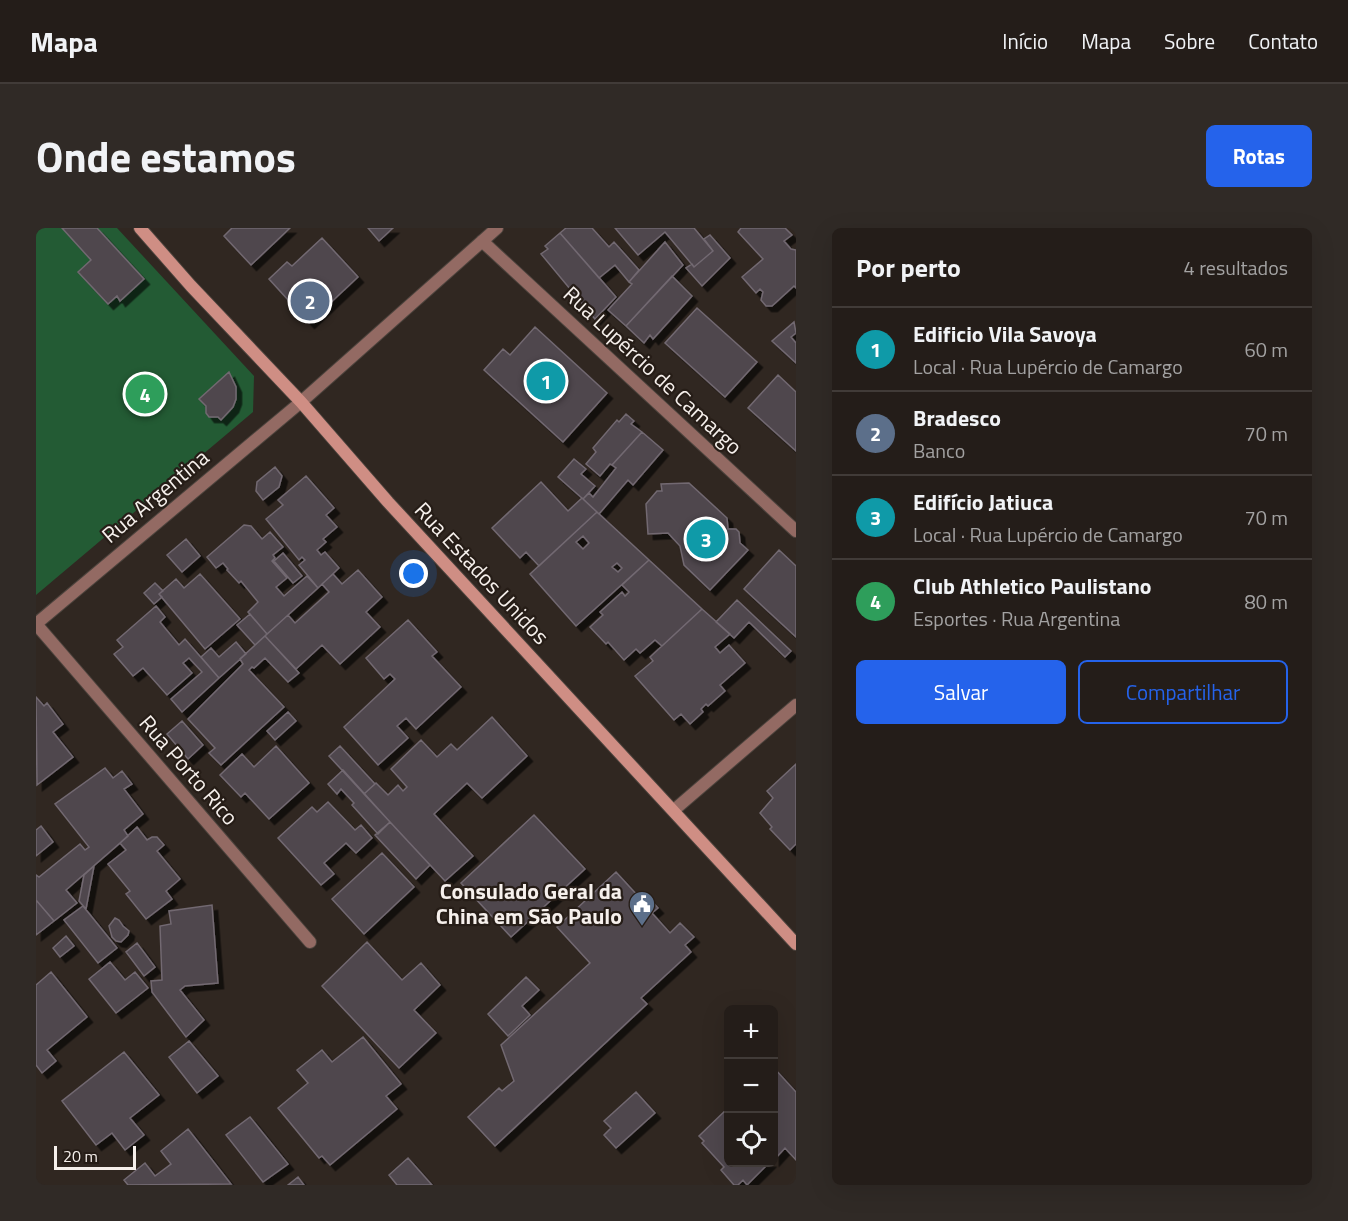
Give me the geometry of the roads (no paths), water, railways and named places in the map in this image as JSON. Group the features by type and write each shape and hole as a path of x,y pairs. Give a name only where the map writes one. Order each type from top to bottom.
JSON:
{"main road":[{"name":"Rua Estados Unidos","path":"140,228 191,286 301,402 388,502 796,944"}],"street":[{"name":"Rua Argentina","path":"36,624 301,402 497,228"},
{"name":"Rua Lupércio de Camargo","path":"482,241 796,531"},
{"name":"Rua Porto Rico","path":"36,624 310,942"},
{"path":"674,810 796,705"}],"place":[{"name":"Bradesco","path":"310,301"},
{"name":"Edificio Vila Savoya","path":"546,381"},
{"name":"Club Athletico Paulistano","path":"145,394"},
{"name":"Edifício Jatiuca","path":"706,539"},
{"name":"Consulado Geral da China em São Paulo","path":"642,927"}]}
